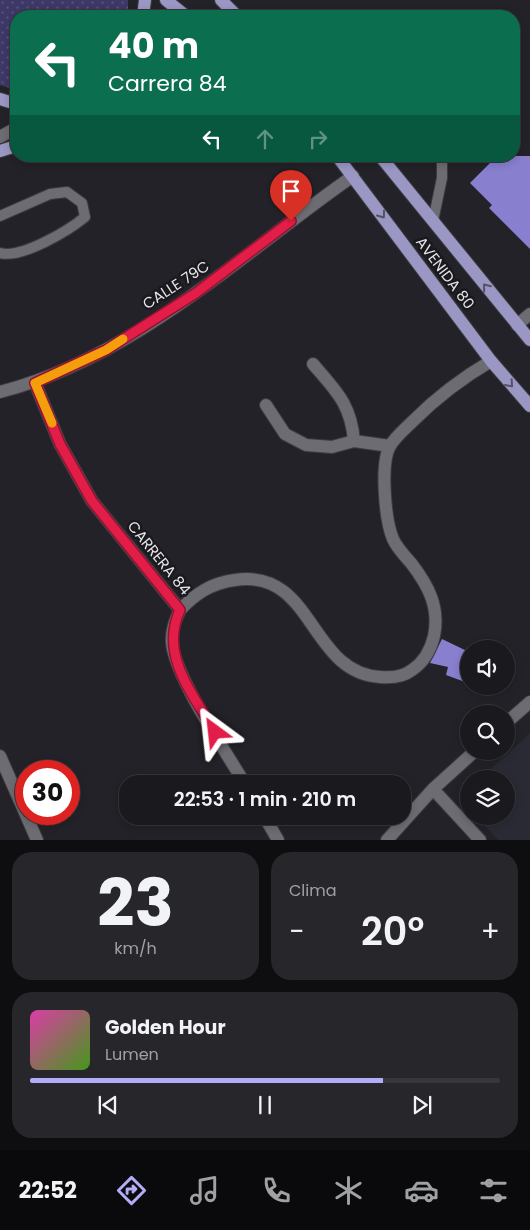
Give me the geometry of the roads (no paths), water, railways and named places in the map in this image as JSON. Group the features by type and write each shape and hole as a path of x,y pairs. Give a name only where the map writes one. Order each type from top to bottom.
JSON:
{"main road":[{"path":"166,0 178,10"},
{"path":"221,0 231,10"},
{"name":"AVENIDA 80","path":"342,162 490,361 530,406"},
{"name":"AVENIDA 80","path":"385,162 530,340"}],"street":[{"name":"CALLE 79C","path":"0,392 35,383 106,350 221,276 329,191 353,176"},
{"path":"517,325 530,314"},
{"path":"180,610 199,593 216,584 237,579 264,581 280,587 295,600 331,651 347,666 373,677 404,675 419,665 430,648 435,630 436,615 428,587 396,545 391,531 386,506 384,472 390,446 431,402 465,376 490,361"},
{"path":"313,364 340,395 349,411 354,441"},
{"name":"CARRERA 84","path":"35,383 60,444 92,501 180,610 172,631 174,656 184,680 240,775"},
{"path":"266,405 285,434 306,445 332,447 354,441 390,446"},
{"path":"515,715 530,702"},
{"path":"0,756 36,840"},
{"path":"386,840 433,789 465,760"},
{"path":"433,789 480,840"},
{"path":"269,825 278,840"}],"lane":[{"path":"433,222 442,178 442,162"},
{"path":"0,216 50,194 67,192 82,203 85,217 68,231 20,252 0,253"}]}
